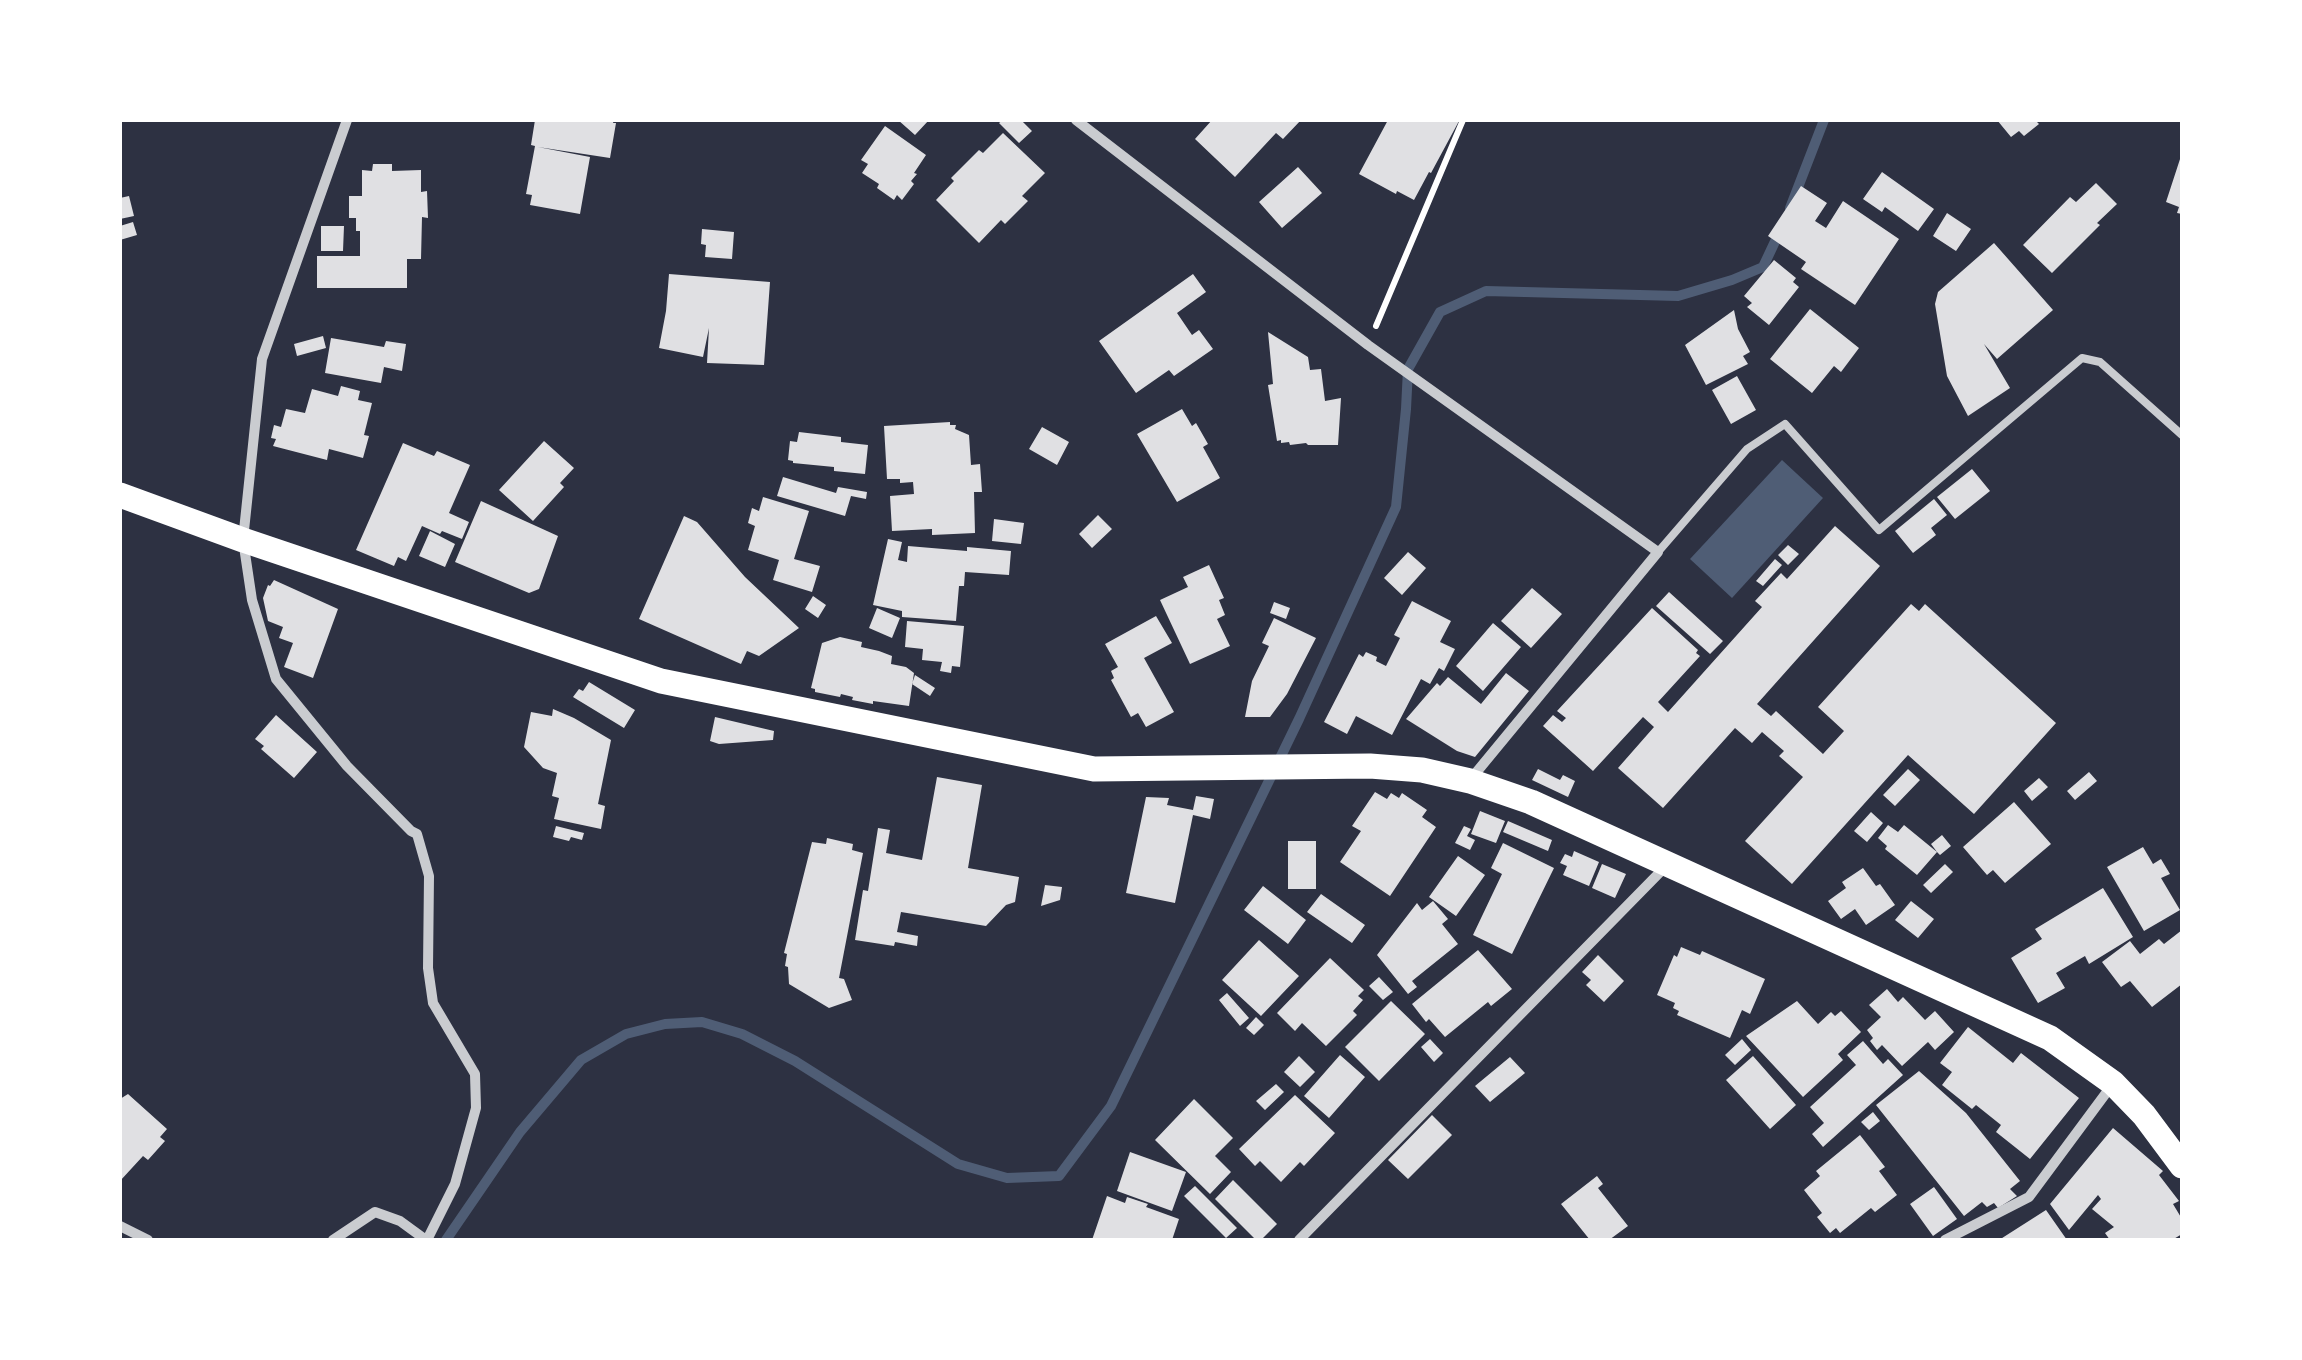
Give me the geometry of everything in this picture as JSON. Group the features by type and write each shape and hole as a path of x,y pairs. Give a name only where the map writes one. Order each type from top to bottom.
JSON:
{"main road":[{"path":"120,496 661,682 1094,768 1370,766 1422,770 1470,781 1531,802 2050,1038 2113,1083 2144,1114 2182,1166"}],"street":[{"path":"333,1240 375,1212 400,1221 427,1240 455,1184 476,1108 475,1074 433,1003 428,968 429,876 417,834 347,766 276,680 252,600 243,540 262,359 347,120"},
{"path":"1076,120 1368,345 1658,552 1470,781"},
{"path":"1300,1240 1669,864"},
{"path":"1945,1240 2028,1198 2113,1083"},
{"path":"120,1226 148,1240"}],"lane":[{"path":"1658,552 1747,449 1785,424 1878,530 2082,358 2100,362 2182,436"}],"path":[{"path":"1368,345 1463,120"}],"water":[{"path":"1782,460 1823,498 1732,598 1690,559"}],"building":[{"path":"535,120 616,123 610,158 538,147 590,157 580,214 530,205 532,195 526,194 535,146 531,145"},
{"path":"898,120 929,120 915,135"},
{"path":"1021,120 1032,131 1019,143 999,123"},
{"path":"1212,120 1301,120 1283,139 1276,133 1235,177 1195,139"},
{"path":"1388,120 1459,121 1414,200 1359,174"},
{"path":"1997,120 2035,120 2039,124 2024,136 2019,131 2011,137"},
{"path":"885,126 926,155 914,173 914,184 902,200 897,195 894,200 862,173 868,164 861,160"},
{"path":"1003,133 1045,173 1022,196 1028,201 1005,224 1001,220 979,243 936,200 979,150 983,153"},
{"path":"2181,156 2182,214 2177,213 2179,207 2166,202"},
{"path":"373,164 392,164 392,171 421,170 421,192 427,191 428,218 422,217 421,259 407,259 407,288 317,288 317,256 360,256 360,231 356,231 356,218 349,218 349,196 362,196 362,170 372,171"},
{"path":"1298,167 1322,193 1282,228 1259,202"},
{"path":"1882,172 1934,209 1918,231 1885,207 1882,212 1863,199"},
{"path":"2096,183 2117,204 2052,273 2023,245 2070,197 2076,202"},
{"path":"1801,186 1827,203 1815,221 1826,228 1843,201 1899,239 1855,305 1801,269 1806,262 1768,236"},
{"path":"129,196 134,216 120,219 120,198"},
{"path":"1947,213 1971,229 1956,251 1933,236"},
{"path":"133,222 137,235 120,240 120,226"},
{"path":"321,226 344,226 343,251 321,251"},
{"path":"702,229 734,232 732,259 705,257"},
{"path":"1994,243 2053,310 1997,359 1984,344 2010,388 1968,416 1947,376 1935,304 1938,292"},
{"path":"1774,260 1796,278 1793,282 1799,287 1769,325 1747,307 1752,303 1744,296"},
{"path":"669,274 770,282 764,365 707,363 709,328 703,357 659,348"},
{"path":"1193,274 1206,292 1177,313 1192,335 1199,330 1213,349 1174,376 1169,370 1136,393 1099,341"},
{"path":"1810,309 1859,348 1841,372 1834,366 1812,393 1770,359"},
{"path":"1734,310 1738,329 1750,352 1743,356 1748,364 1706,385 1685,345"},
{"path":"1268,332 1308,357 1310,370 1321,369 1325,401 1341,398 1338,445 1290,445 1277,441 1268,385 1273,384"},
{"path":"323,336 326,348 297,356 294,344"},
{"path":"331,338 384,347 386,341 406,344 402,371 384,367 381,383 325,373"},
{"path":"1737,376 1756,410 1731,424 1712,390"},
{"path":"341,386 360,391 358,400 372,403 363,458 329,449 327,460 273,446 274,425 281,427 286,409 305,413 312,389 338,396"},
{"path":"1182,409 1208,444 1203,447 1220,478 1177,502 1137,434"},
{"path":"950,422 969,435 971,465 980,464 982,492 974,492 975,533 932,535 932,529 892,531 890,496 914,494 913,482 887,479 884,426"},
{"path":"1042,427 1069,442 1057,465 1029,449"},
{"path":"799,432 868,445 865,474 788,460 790,441 797,442"},
{"path":"544,441 574,468 560,483 564,487 533,521 499,490"},
{"path":"403,443 434,456 437,451 470,465 449,513 469,522 462,539 422,526 406,561 398,557 394,566 356,550"},
{"path":"1972,469 1990,491 1955,519 1937,497"},
{"path":"783,477 836,493 838,487 867,492 866,499 851,496 845,516 777,496"},
{"path":"763,497 809,511 794,559 820,566 812,592 773,580 779,560 748,550 755,526 748,523 752,508 759,511"},
{"path":"1934,499 1947,515 1931,528 1936,535 1913,553 1895,531"},
{"path":"481,501 558,536 539,589 529,593 455,562"},
{"path":"1098,515 1112,529 1092,548 1079,534"},
{"path":"684,516 697,522 745,577 799,628 759,656 747,651 741,664 639,619"},
{"path":"994,519 1024,523 1021,544 992,541"},
{"path":"1835,526 1880,566 1757,704 1771,716 1776,711 1823,754 1844,731 1818,707 1911,604 1919,611 1925,604 2056,723 1974,814 1908,755 1792,884 1745,841 1803,777 1779,756 1784,751 1762,732 1752,743 1735,728 1663,808 1618,768 1654,727 1643,717 1593,771 1543,726 1553,715 1562,722 1566,718 1557,711 1652,608 1700,656 1658,702 1668,712 1762,607 1755,601 1781,573 1787,579"},
{"path":"430,531 455,544 445,567 419,556"},
{"path":"888,539 902,542 898,560 907,562 908,546 1011,551 1009,575 965,572 964,586 959,586 956,621 902,617 902,611 873,605"},
{"path":"1788,545 1799,554 1788,565 1778,555"},
{"path":"1408,552 1426,568 1402,595 1384,578"},
{"path":"1775,559 1782,565 1763,586 1756,581"},
{"path":"1209,565 1224,598 1219,600 1225,615 1217,619 1230,646 1190,664 1160,600 1188,587 1183,577"},
{"path":"274,580 338,609 313,678 284,667 293,643 279,638 283,627 268,621 263,598"},
{"path":"1532,588 1562,614 1531,648 1501,621"},
{"path":"1669,592 1723,641 1710,654 1656,606"},
{"path":"813,596 826,605 818,618 805,609"},
{"path":"1412,601 1451,621 1440,642 1455,649 1444,671 1439,668 1430,684 1421,679 1392,735 1356,716 1347,734 1324,722 1359,654 1363,657 1366,652 1386,666 1400,638 1394,635"},
{"path":"1274,602 1290,608 1286,619 1270,613"},
{"path":"877,608 900,618 892,638 869,628"},
{"path":"1156,616 1172,643 1144,658 1174,712 1146,727 1138,713 1131,717 1111,680 1111,671 1118,667 1105,644"},
{"path":"1274,618 1316,638 1287,694 1270,717 1245,717 1252,681 1269,646 1262,643"},
{"path":"907,621 964,626 960,667 952,666 951,673 940,671 942,662 922,660 923,649 905,647"},
{"path":"1493,623 1521,647 1483,691 1456,666"},
{"path":"840,637 892,656 891,664 914,673 909,706 873,704 811,688 822,643"},
{"path":"1506,673 1529,691 1475,757 1457,751 1406,719 1437,683 1440,686 1448,677 1481,704"},
{"path":"915,675 935,688 930,696 912,684"},
{"path":"589,682 635,710 624,728 573,697"},
{"path":"553,709 611,740 598,804 605,806 601,829 554,819 559,798 552,796 557,773 543,768 524,747 531,712 552,716"},
{"path":"276,715 317,752 294,778 255,739"},
{"path":"715,717 774,731 773,740 719,744 710,741"},
{"path":"1538,769 1560,780 1563,775 1575,781 1568,797 1532,780"},
{"path":"1908,769 1920,780 1895,806 1883,795"},
{"path":"2089,772 2097,781 2075,800 2067,791"},
{"path":"937,777 982,785 968,868 1019,877 1015,902 1006,905 986,926 901,912 897,932 918,936 917,946 855,940 878,828 890,830 886,853 922,860"},
{"path":"2039,778 2048,787 2032,801 2024,791"},
{"path":"1375,792 1387,799 1391,793 1399,798 1402,793 1427,810 1422,817 1436,827 1390,896 1340,862 1361,831 1352,826"},
{"path":"1196,796 1214,799 1210,819 1193,815 1175,903 1126,893 1146,797 1169,798 1167,805 1193,810"},
{"path":"2014,802 2051,844 2005,883 1993,870 1987,875 1963,847"},
{"path":"1480,811 1505,821 1496,843 1471,834"},
{"path":"1871,812 1883,823 1867,842 1854,831"},
{"path":"1508,821 1552,840 1548,851 1503,832"},
{"path":"1888,825 1898,832 1904,825 1937,852 1917,875 1885,849 1887,846 1878,838"},
{"path":"556,826 584,833 582,840 553,837"},
{"path":"1464,826 1471,829 1467,836 1475,840 1470,850 1455,843"},
{"path":"1942,835 1951,846 1940,855 1931,844"},
{"path":"827,838 853,844 852,850 863,853 839,978 844,979 852,1000 829,1008 789,984 784,953 812,842 826,844"},
{"path":"1288,841 1316,841 1316,889 1288,889"},
{"path":"1503,843 1554,868 1512,954 1473,935 1502,874 1491,868"},
{"path":"2143,847 2153,864 2161,859 2170,874 2161,878 2180,910 2144,931 2107,867"},
{"path":"1574,851 1599,862 1589,886 1563,875 1567,866 1560,863 1565,854 1572,857"},
{"path":"1458,856 1485,875 1456,916 1429,897"},
{"path":"1602,864 1626,874 1615,898 1592,888"},
{"path":"1945,864 1953,872 1931,893 1923,885"},
{"path":"1863,868 1895,905 1866,925 1855,909 1841,919 1828,901 1846,888 1842,882"},
{"path":"1045,885 1062,887 1060,900 1041,906"},
{"path":"1263,886 1306,920 1288,944 1244,910"},
{"path":"2103,888 2133,937 2089,964 2085,956 2056,973 2065,988 2038,1003 2011,958 2042,939 2035,929"},
{"path":"1321,894 1365,925 1352,943 1307,912"},
{"path":"1433,901 1448,919 1442,924 1458,944 1412,981 1417,987 1408,994 1377,955 1417,903 1422,910"},
{"path":"1911,901 1934,919 1918,938 1895,920"},
{"path":"2182,930 2182,984 2152,1007 2130,981 2121,987 2102,962 2130,941 2140,954 2159,939 2164,944"},
{"path":"1259,940 1299,976 1261,1016 1222,980"},
{"path":"1681,947 1700,955 1702,951 1765,979 1750,1014 1742,1010 1730,1038 1677,1015 1675,1003 1657,995"},
{"path":"1478,950 1512,989 1491,1006 1488,1002 1445,1037 1412,1004"},
{"path":"1598,955 1624,981 1604,1002 1586,985 1591,980 1582,972"},
{"path":"1330,958 1364,990 1358,996 1363,1000 1353,1011 1357,1015 1326,1046 1302,1023 1295,1031 1277,1013"},
{"path":"1379,977 1393,992 1383,1000 1369,986"},
{"path":"1887,989 1898,1002 1903,997 1925,1020 1935,1011 1954,1032 1935,1050 1928,1042 1902,1066 1882,1045 1877,1050 1867,1030 1881,1017 1869,1005"},
{"path":"1227,993 1249,1018 1240,1026 1219,1000"},
{"path":"1391,1001 1425,1034 1379,1081 1345,1047"},
{"path":"1797,1001 1818,1024 1831,1012 1835,1016 1841,1011 1861,1032 1838,1054 1843,1060 1803,1097 1746,1036"},
{"path":"1256,1017 1264,1025 1254,1035 1246,1028"},
{"path":"1968,1027 2013,1063 2021,1053 2079,1098 2030,1159 1996,1132 2001,1125 1976,1105 1972,1109 1942,1085 1952,1072 1940,1063"},
{"path":"1430,1039 1443,1053 1434,1062 1421,1047"},
{"path":"1742,1039 1751,1050 1735,1065 1725,1055"},
{"path":"1863,1041 1883,1064 1888,1059 1903,1075 1823,1147 1812,1134 1824,1123 1810,1107 1856,1065 1847,1055"},
{"path":"1340,1055 1365,1077 1329,1118 1304,1096"},
{"path":"1299,1056 1315,1072 1300,1087 1284,1072"},
{"path":"1753,1056 1796,1105 1770,1129 1726,1080"},
{"path":"1510,1057 1525,1073 1490,1102 1475,1086"},
{"path":"1919,1071 1966,1113 2020,1181 2010,1189 2017,1196 1998,1208 1994,1203 1987,1207 1982,1202 1964,1216 1876,1105"},
{"path":"1276,1084 1284,1092 1265,1110 1256,1101"},
{"path":"128,1094 167,1129 160,1137 165,1141 148,1160 143,1156 120,1181 120,1099"},
{"path":"1295,1095 1335,1133 1304,1166 1300,1162 1281,1182 1260,1161 1255,1166 1239,1149"},
{"path":"1194,1099 1233,1138 1215,1156 1231,1172 1210,1194 1155,1140"},
{"path":"1873,1112 1880,1121 1869,1130 1861,1122"},
{"path":"1432,1115 1452,1135 1408,1179 1388,1160"},
{"path":"2113,1128 2163,1171 2159,1175 2179,1201 2173,1204 2182,1219 2182,1234 2172,1240 2110,1240 2105,1233 2114,1227 2092,1209 2101,1199 2098,1195 2069,1230 2050,1204"},
{"path":"1860,1135 1885,1167 1879,1171 1897,1195 1875,1212 1871,1208 1840,1233 1836,1228 1830,1233 1817,1217 1822,1213 1804,1190 1820,1176 1816,1171"},
{"path":"1130,1152 1186,1172 1172,1211 1117,1191"},
{"path":"1597,1176 1603,1184 1598,1188 1628,1226 1609,1240 1590,1240 1561,1204"},
{"path":"1233,1180 1277,1224 1261,1240 1256,1240 1215,1199"},
{"path":"1195,1186 1237,1228 1226,1238 1184,1196"},
{"path":"1934,1187 1957,1219 1933,1236 1910,1204"},
{"path":"1107,1196 1125,1203 1127,1197 1179,1219 1172,1240 1092,1240"},
{"path":"2046,1210 2067,1240 1999,1240"}],"waterway":[{"path":"1790,208 1824,120"},
{"path":"446,1240 520,1132 581,1060 626,1034 665,1024 702,1022 742,1034 795,1061 958,1164 1007,1178 1059,1176 1111,1106 1299,719 1396,507 1408,369 1440,312 1486,291 1678,296 1763,267 1779,233"}]}
